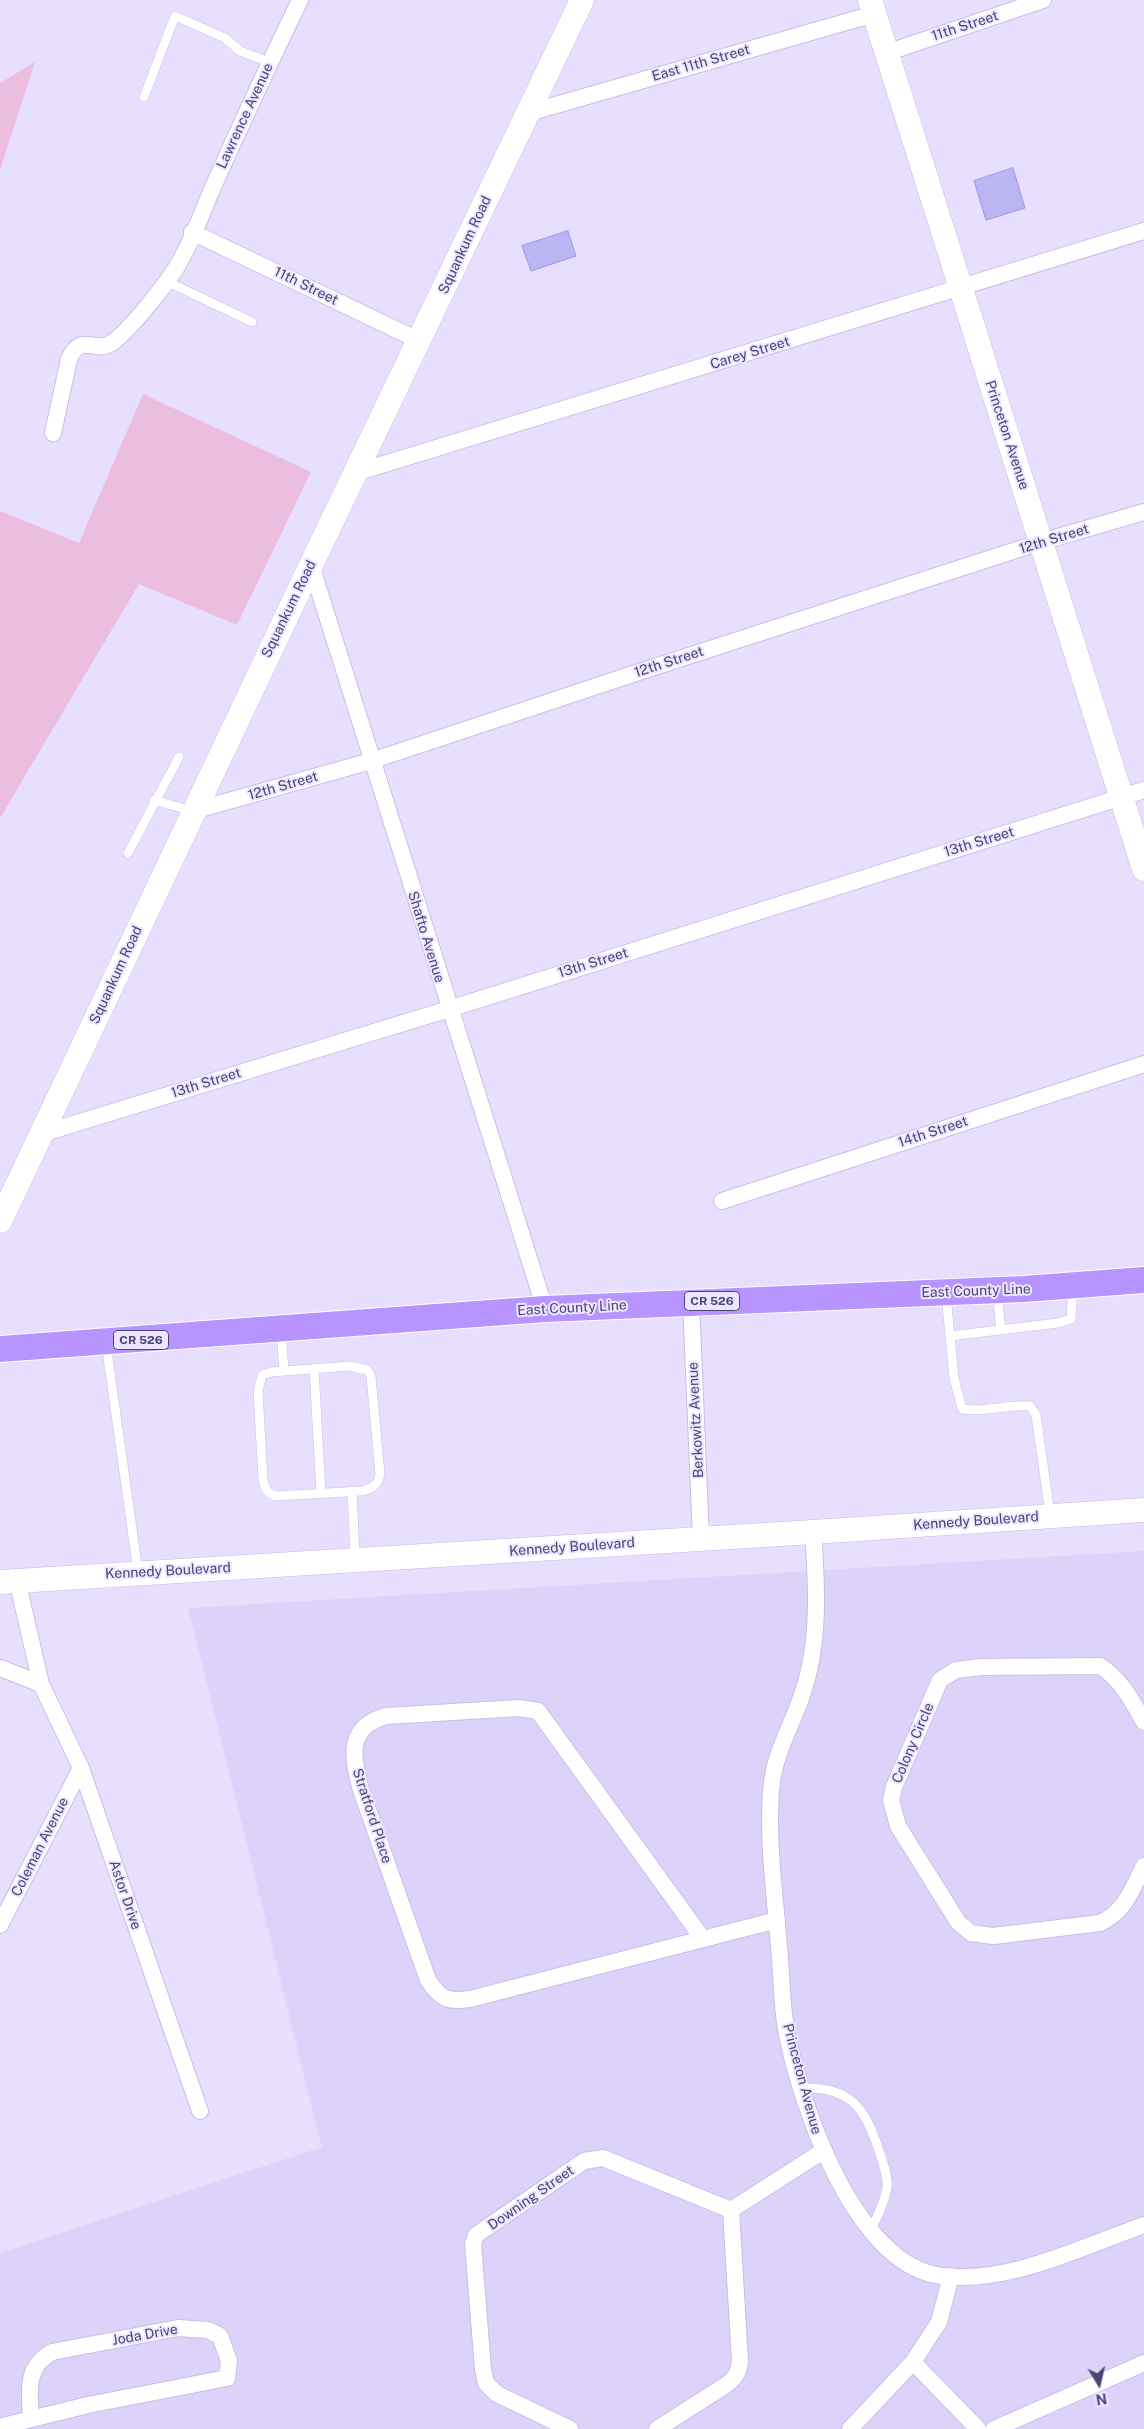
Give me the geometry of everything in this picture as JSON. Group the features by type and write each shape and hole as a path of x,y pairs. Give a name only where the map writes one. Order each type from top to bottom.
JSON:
{"main road":[{"name":"East County Line","path":"0,1349 545,1309 997,1290 1144,1280"}],"street":[{"name":"Lawrence Avenue","path":"192,232 269,62 300,0"},
{"name":"Squankum Road","path":"0,1221 310,565 420,341 582,0"},
{"name":"11th Street","path":"886,52 1044,0"},
{"name":"East 11th Street","path":"528,113 872,7"},
{"name":"Princeton Avenue","path":"872,7 1144,869"},
{"name":"Carey Street","path":"355,473 1144,231"},
{"name":"11th Street","path":"192,232 420,341"},
{"path":"53,433 69,359 73,350 78,346 88,343 103,346 110,344 130,328 179,264 192,232"},
{"name":"12th Street","path":"193,811 371,761 1041,542 1144,512"},
{"name":"Shafto Avenue","path":"310,565 545,1309"},
{"name":"13th Street","path":"41,1134 449,1009 1144,790"},
{"name":"14th Street","path":"722,1200 1144,1064"},
{"name":"Berkowitz Avenue","path":"691,1302 701,1538"},
{"name":"Kennedy Boulevard","path":"9,1581 138,1572 355,1561 1144,1510"},
{"name":"Princeton Avenue","path":"813,1532 817,1576 814,1644 802,1695 781,1743 772,1781 771,1818 786,2033 801,2088 823,2151 870,2232 908,2266 940,2276 983,2276 1024,2268 1144,2224"},
{"name":"Astor Drive","path":"9,1581 41,1684 81,1768 200,2111"},
{"name":"Colony Circle","path":"1144,1722 1124,1689 1108,1671 1100,1666 981,1667 956,1670 940,1680 894,1787 891,1800 898,1826 958,1922 971,1933 993,1936 1100,1923 1113,1917 1121,1910 1144,1866"},
{"path":"0,1668 41,1684"},
{"name":"Stratford Place","path":"703,1939 538,1711 518,1708 386,1716 375,1719 364,1728 357,1738 353,1757 360,1787 428,1980 435,1991 444,1998 452,2001 470,1999 777,1920"},
{"name":"Coleman Avenue","path":"0,1925 81,1768"},
{"path":"657,2429 726,2385 739,2371 740,2361 730,2210 823,2151"},
{"name":"Downing Street","path":"570,2429 497,2394 486,2383 483,2369 473,2244 476,2235 584,2161 594,2158 603,2158 730,2210"},
{"path":"850,2429 913,2362 939,2322 952,2276"},
{"name":"Joda Drive","path":"0,2427 88,2405 227,2378 229,2361 220,2336 208,2330 178,2328 52,2352 41,2359 33,2371 29,2389 31,2419"},
{"path":"913,2362 978,2429"},
{"path":"994,2429 1144,2362"}],"lane":[{"path":"144,96 175,16 225,38 240,51 269,62"},
{"path":"166,280 252,322"},
{"path":"128,852 154,800 179,757"},
{"path":"154,800 193,811"},
{"path":"950,1336 1058,1323 1072,1319 1073,1286"},
{"path":"997,1290 1001,1330"},
{"path":"946,1292 954,1378 962,1409 978,1412 1030,1406 1036,1415 1050,1516"},
{"path":"281,1329 284,1371"},
{"path":"106,1342 138,1572"},
{"path":"358,1367 366,1370 371,1376 380,1474 378,1482 372,1489 277,1496 270,1494 265,1489 258,1391 259,1381 262,1375 314,1369 358,1367"},
{"path":"314,1369 321,1492"},
{"path":"352,1491 355,1561"},
{"path":"801,2088 823,2087 838,2092 853,2101 870,2123 885,2170 887,2187 882,2207 870,2232"}],"shaded area":[{"path":"35,62 0,170 0,83"},
{"path":"143,394 311,472 237,625 139,584 0,818 0,511 79,543"},
{"path":"1144,1551 1144,2429 0,2429 0,2253 322,2147 188,1608"}],"building":[{"path":"1013,168 1025,208 986,220 974,181"},
{"path":"568,231 576,256 531,271 522,246"}]}
